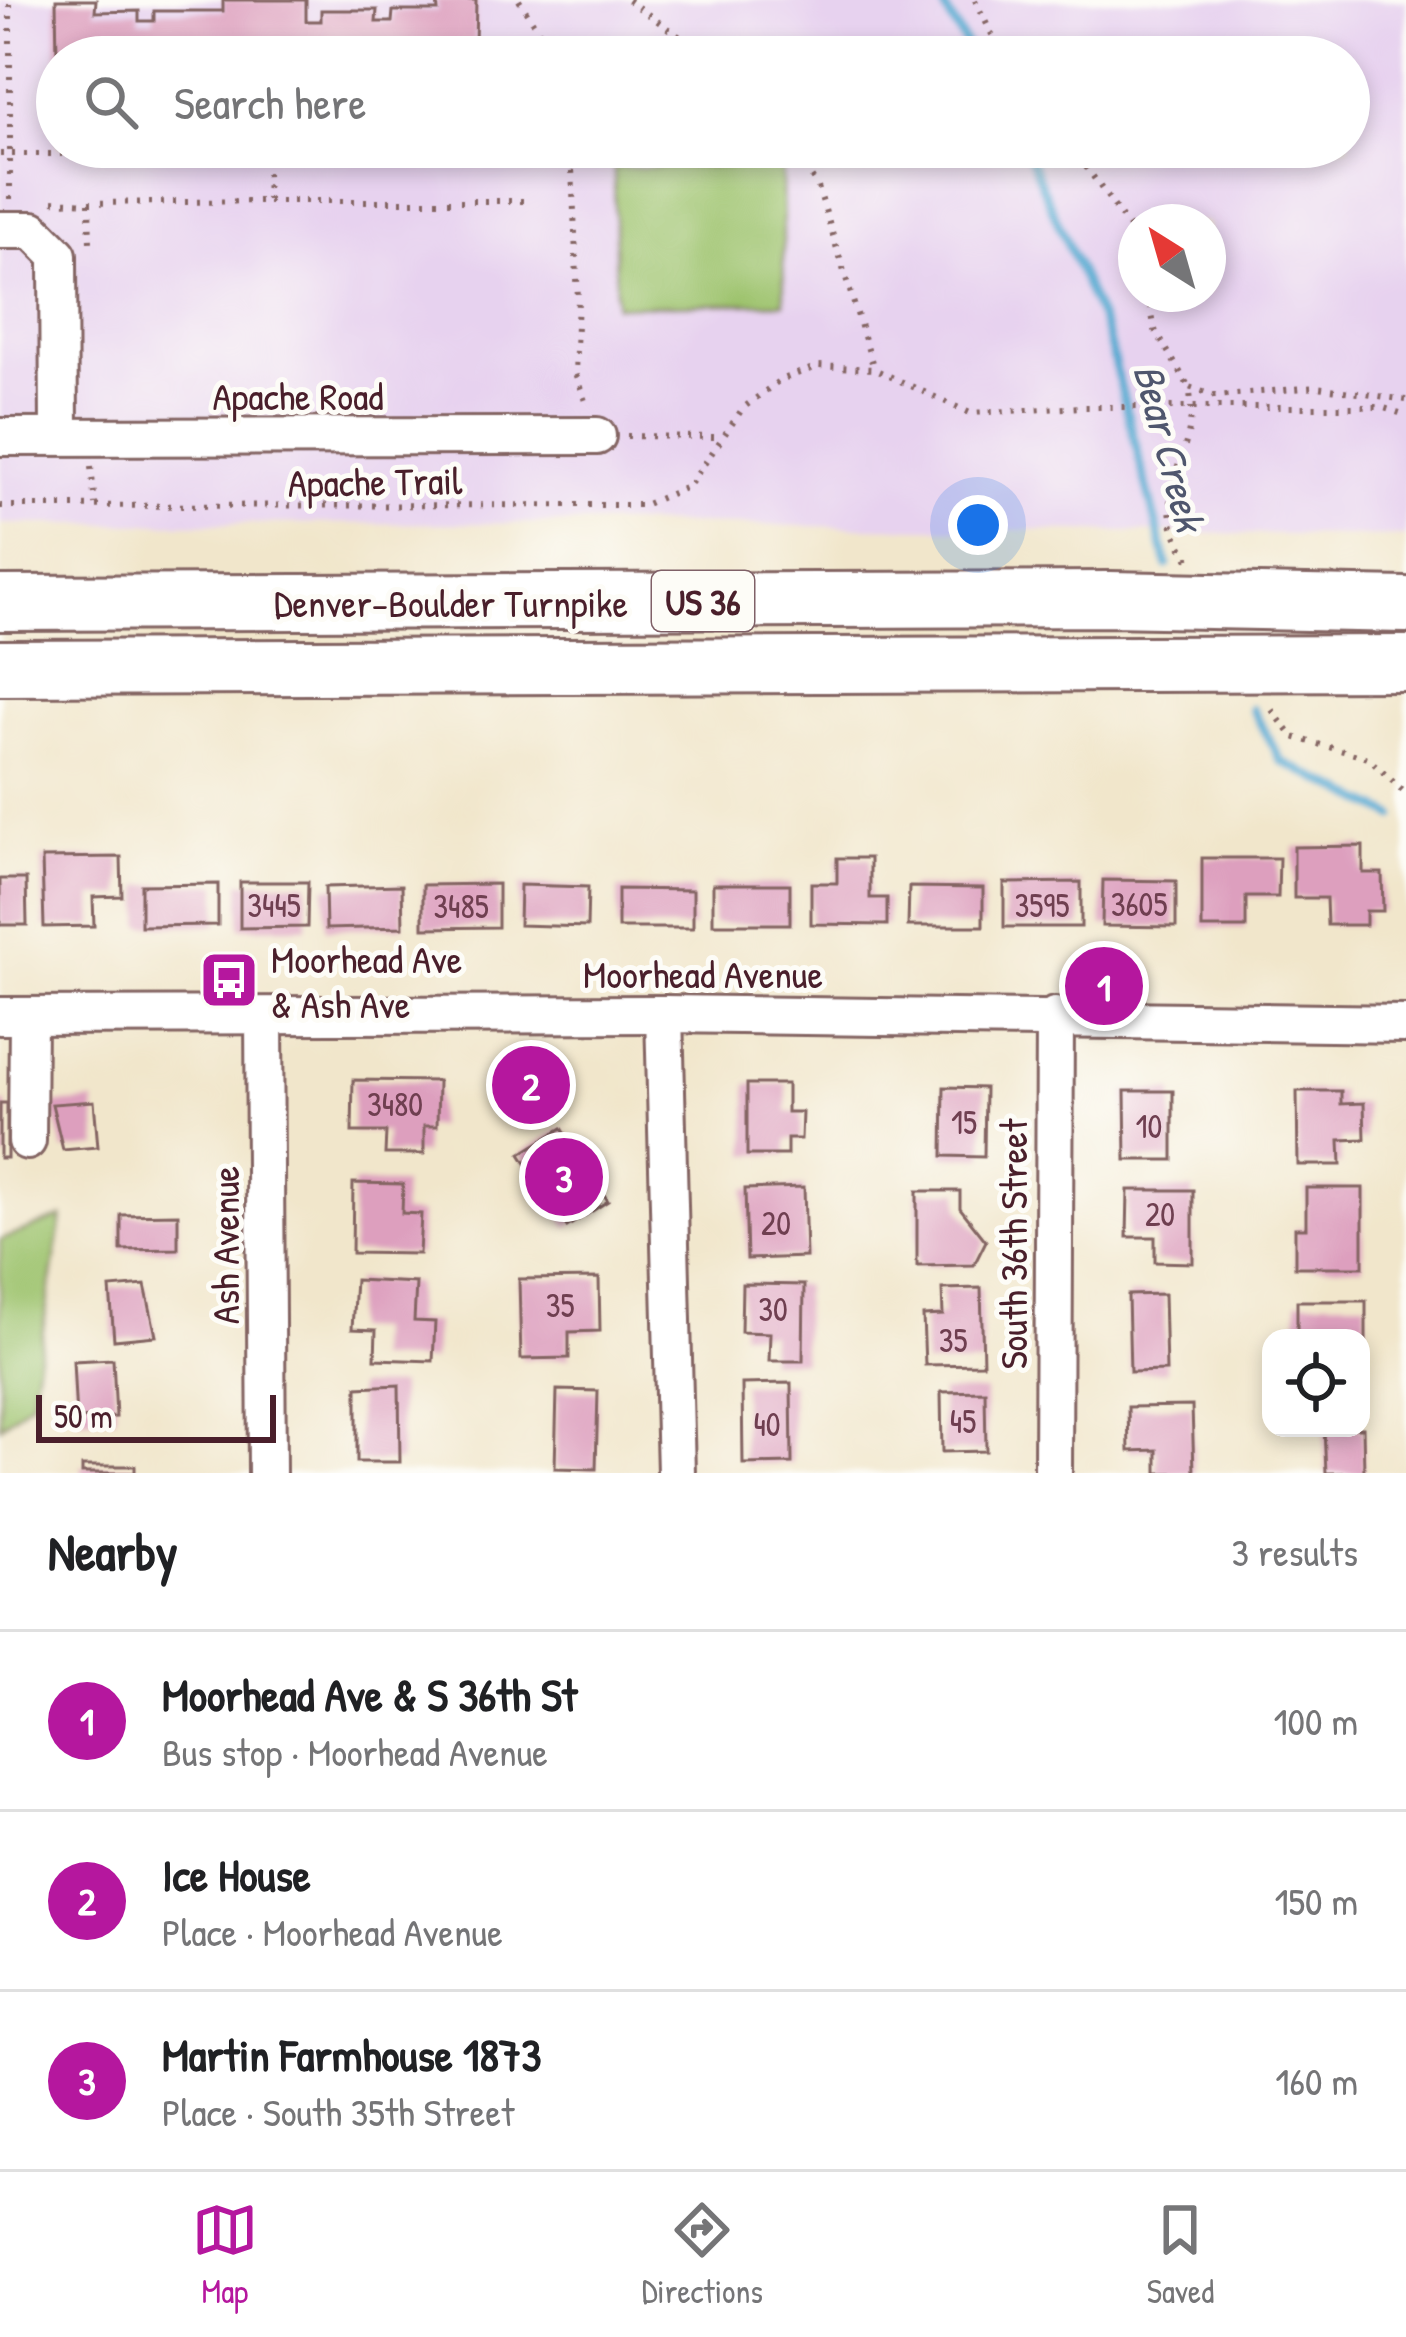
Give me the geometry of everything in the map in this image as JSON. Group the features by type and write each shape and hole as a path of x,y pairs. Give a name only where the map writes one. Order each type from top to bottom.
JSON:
{"highway":[{"name":"Denver–Boulder Turnpike","path":"0,603 1110,599 1406,605"},
{"name":"Denver–Boulder Turnpike","path":"0,668 1406,663"}],"street":[{"path":"0,230 33,230 58,255 59,436"},
{"name":"Apache Road","path":"0,437 597,436"},
{"path":"664,1014 676,1473"},
{"path":"14,1016 27,1142"},
{"name":"Moorhead Avenue","path":"14,1016 1055,1016 1406,1024"},
{"name":"Ash Avenue","path":"264,1016 267,1473"},
{"name":"South 36th Street","path":"1053,1473 1055,1016"}],"path":[{"path":"0,200 11,199 10,0"},
{"path":"519,0 542,36"},
{"path":"628,0 679,36"},
{"path":"975,0 993,36"},
{"path":"0,154 36,154"},
{"path":"267,168 268,201"},
{"path":"571,168 578,299 574,373 597,436 719,436"},
{"path":"806,168 818,187 874,369 970,413 1083,407 1381,407 1406,416"},
{"path":"1087,168 1118,212"},
{"path":"89,203 526,201"},
{"path":"1152,312 1155,330 1190,387 1191,440 1171,477 1168,506 1174,538 1194,567"},
{"name":"Apache Trail","path":"0,506 644,505 689,486 743,407 780,380 819,366 874,369"},
{"path":"1190,387 1215,396 1317,387 1406,400"},
{"path":"1273,710 1293,737 1368,758 1406,794"}],"shaded area":[{"path":"0,0 1406,0 1406,537 632,523 0,524"}],"green space":[{"path":"614,168 782,168 784,303 616,306"},
{"path":"62,1217 31,1401 0,1427 0,1240"}],"building":[{"path":"56,0 96,0 95,12 139,11 139,21 154,21 154,11 223,11 223,0 306,0 306,21 321,21 321,10 377,10 376,22 392,22 393,11 438,11 437,0 476,0 475,36 57,36"},
{"path":"1363,846 1363,873 1382,873 1383,911 1366,911 1366,925 1327,925 1326,898 1294,898 1294,847"},
{"path":"121,857 122,896 93,897 94,926 44,927 42,858"},
{"path":"837,858 870,858 870,898 887,898 887,925 811,924 811,883 837,883"},
{"path":"1202,858 1279,858 1278,897 1246,897 1246,928 1202,928"},
{"path":"0,879 26,879 27,925 0,925"},
{"path":"1103,880 1176,881 1176,927 1102,926"},
{"path":"240,882 308,882 307,927 240,928"},
{"path":"1081,882 1081,927 1004,927 1004,883"},
{"path":"218,884 218,925 141,926 141,885"},
{"path":"498,884 498,927 423,928 423,885"},
{"path":"713,884 790,884 790,924 713,924"},
{"path":"402,885 403,927 326,929 325,887"},
{"path":"520,885 588,887 587,927 519,925"},
{"path":"909,887 983,888 983,926 908,926"},
{"path":"618,889 693,890 693,928 618,928"},
{"path":"535,1063 553,1090 526,1108 508,1080"},
{"path":"353,1080 438,1081 437,1126 424,1126 424,1154 385,1154 386,1132 352,1132"},
{"path":"747,1084 787,1084 787,1112 802,1112 801,1139 787,1139 787,1155 747,1155"},
{"path":"944,1087 985,1088 984,1157 943,1156"},
{"path":"1125,1091 1173,1091 1173,1160 1126,1160"},
{"path":"1297,1091 1341,1091 1341,1104 1364,1103 1365,1139 1340,1140 1341,1165 1298,1165"},
{"path":"94,1101 98,1147 63,1150 52,1104"},
{"path":"0,1103 7,1103 7,1158 0,1158"},
{"path":"562,1128 608,1201 567,1227 520,1154"},
{"path":"353,1183 403,1184 402,1213 421,1214 419,1254 352,1253"},
{"path":"804,1187 806,1257 747,1259 745,1189"},
{"path":"1306,1188 1363,1188 1363,1267 1295,1267 1295,1228 1306,1228"},
{"path":"1128,1190 1193,1190 1193,1263 1155,1262 1155,1237 1127,1237"},
{"path":"917,1191 960,1191 960,1208 986,1241 974,1265 917,1266"},
{"path":"178,1214 178,1249 121,1250 121,1215"},
{"path":"599,1278 600,1331 569,1332 569,1358 521,1359 519,1279"},
{"path":"355,1280 416,1283 414,1321 435,1322 433,1361 375,1359 376,1330 352,1329"},
{"path":"742,1284 804,1285 803,1361 769,1361 770,1333 741,1332"},
{"path":"145,1285 156,1336 114,1340 110,1288"},
{"path":"981,1288 983,1364 925,1365 923,1316 943,1315 942,1289"},
{"path":"1164,1294 1166,1371 1130,1372 1128,1295"},
{"path":"1297,1301 1366,1301 1366,1329 1297,1329"},
{"path":"113,1359 116,1417 76,1419 73,1361"},
{"path":"791,1383 792,1463 743,1464 742,1384"},
{"path":"399,1385 400,1462 357,1462 357,1387"},
{"path":"557,1390 598,1391 596,1469 555,1468"},
{"path":"985,1391 986,1451 942,1452 941,1392"},
{"path":"1192,1406 1194,1473 1157,1473 1157,1450 1129,1451 1128,1407"},
{"path":"1324,1437 1363,1437 1364,1473 1326,1473"},
{"path":"82,1466 135,1466 135,1473 82,1473"}],"waterway":[{"name":"Bear Creek","path":"940,0 961,36"},
{"name":"Bear Creek","path":"1034,168 1107,335 1167,565"},
{"name":"Bear Creek","path":"1252,709 1281,761 1394,816"}],"place":[{"name":"Moorhead Ave & Ash Ave","path":"229,980"},
{"name":"Moorhead Ave & S 36th St","path":"1104,986"},
{"name":"Ice House","path":"531,1085"},
{"name":"Martin Farmhouse 1873","path":"564,1177"}]}
